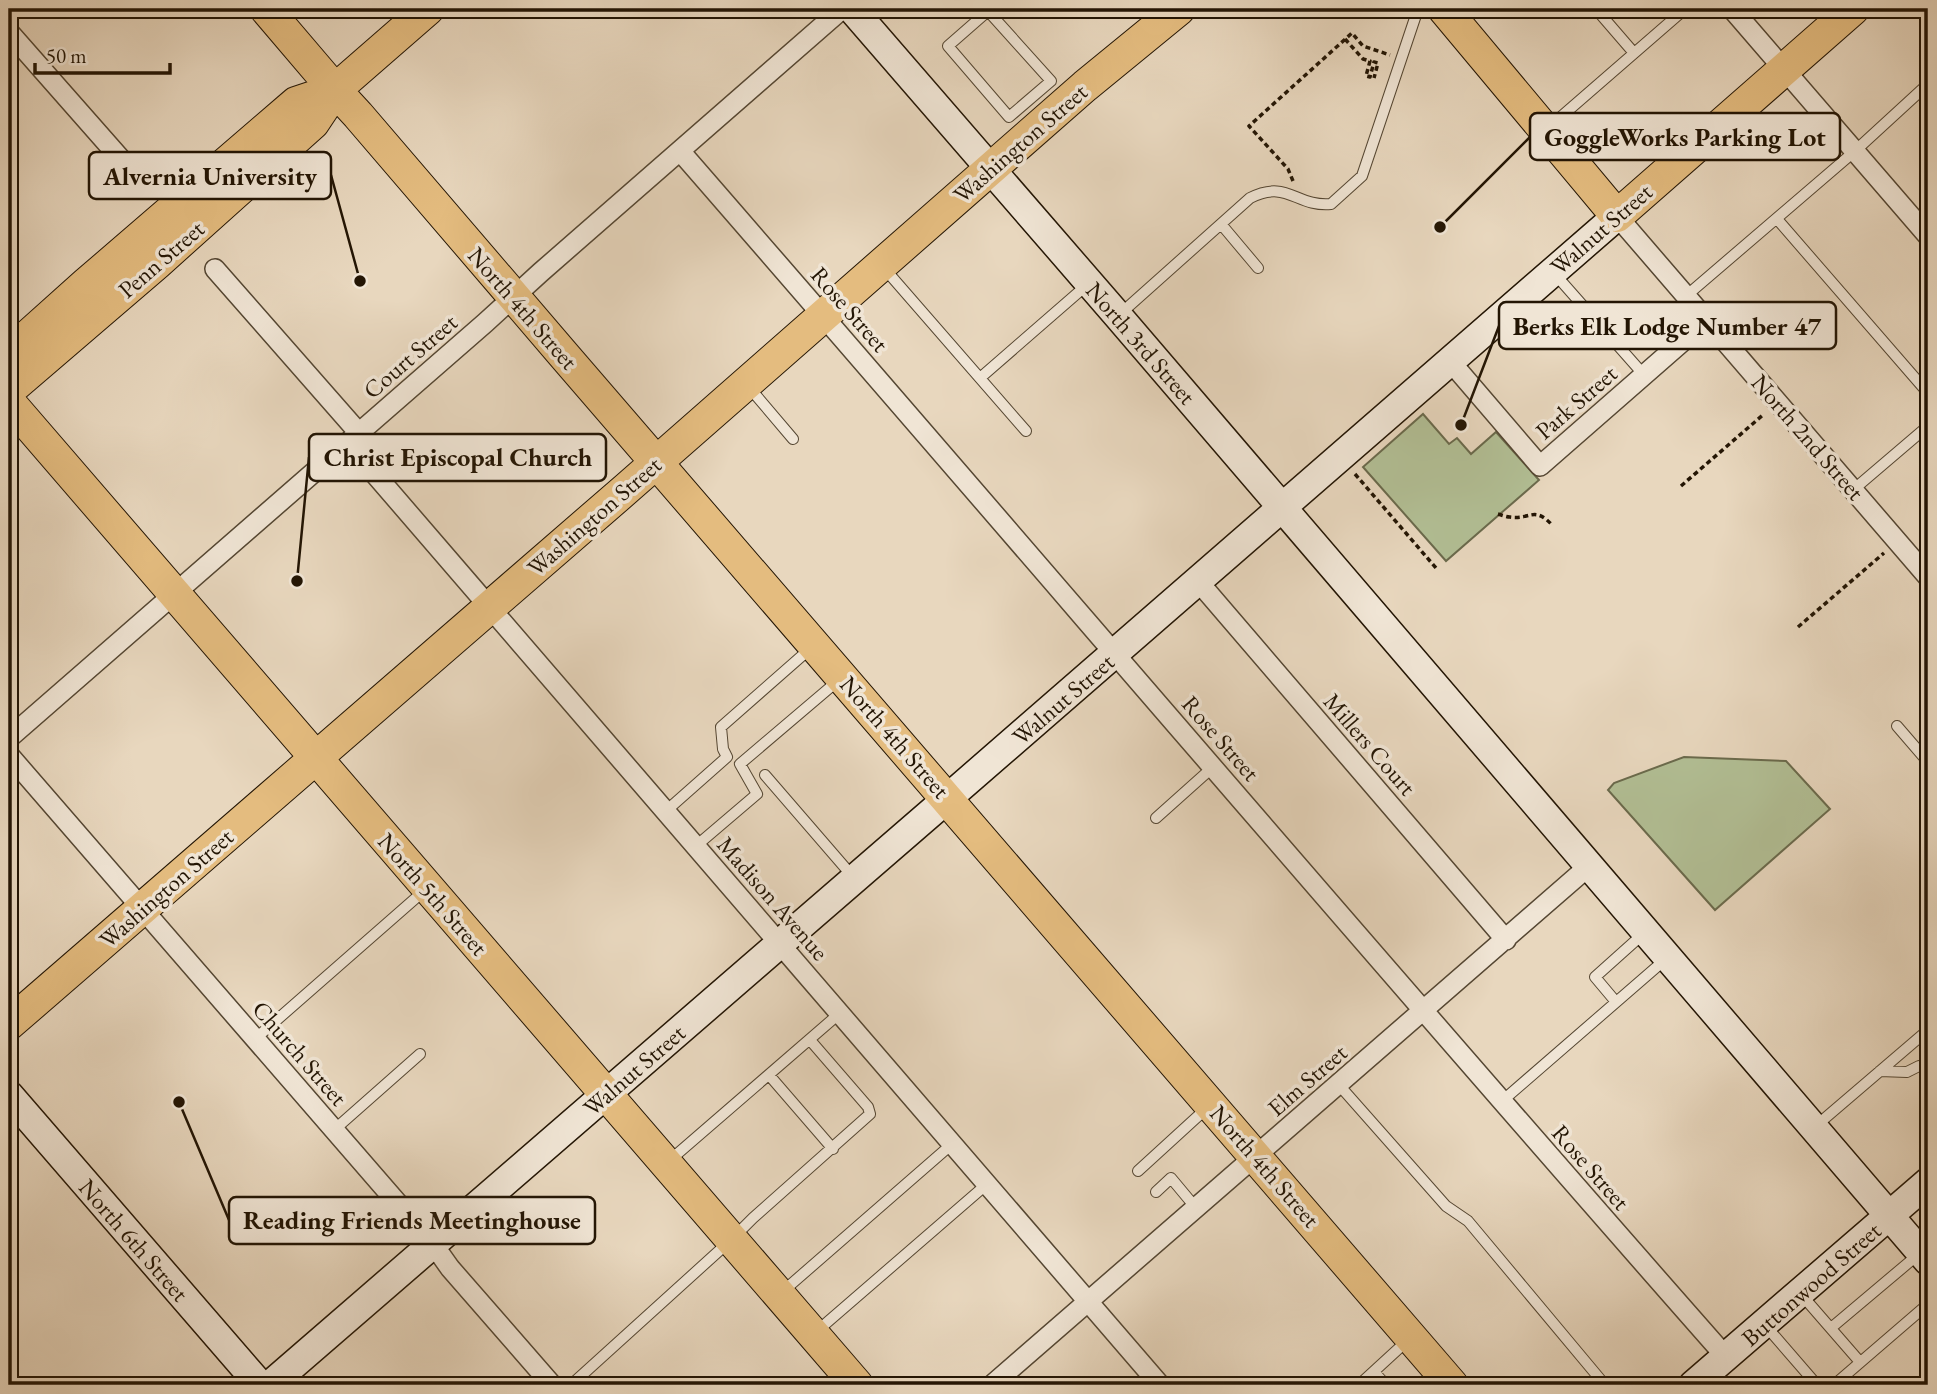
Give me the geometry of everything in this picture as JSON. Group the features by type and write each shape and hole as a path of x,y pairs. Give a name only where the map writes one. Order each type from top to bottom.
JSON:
{"main road":[{"name":"North 4th Street","path":"266,9 1452,1385"},
{"name":"Penn Street","path":"9,390 157,263 313,123 335,90 428,9"},
{"name":"North 2nd Street","path":"1444,9 1617,216"},
{"name":"Walnut Street","path":"1617,216 1853,9"},
{"name":"Washington Street","path":"9,1024 990,169 1060,91 1161,14"},
{"name":"Penn Street","path":"9,353 296,103 335,90"},
{"name":"North 5th Street","path":"9,402 858,1385"}],"street":[{"name":"Court Street","path":"9,738 842,9"},
{"name":"North 3rd Street","path":"852,9 1924,1257"},
{"path":"1732,9 1928,236"},
{"path":"9,32 142,183"},
{"name":"Rose Street","path":"680,151 1501,1102 1726,1357"},
{"name":"Walnut Street","path":"270,1385 1617,216"},
{"name":"North 2nd Street","path":"1617,216 1928,575"},
{"name":"Madison Avenue","path":"215,269 490,607 1160,1385"},
{"name":"Park Street","path":"1450,361 1540,466 1707,320"},
{"name":"Millers Court","path":"1198,580 1506,940"},
{"name":"Church Street","path":"9,755 552,1385"},
{"name":"Elm Street","path":"1001,1382 1088,1302 1590,866"},
{"name":"North 6th Street","path":"9,1095 260,1385"},
{"name":"Buttonwood Street","path":"1693,1385 1928,1182"}],"lane":[{"path":"1118,316 1250,198 1274,190 1315,204 1331,204 1362,176 1418,9"},
{"path":"1596,9 1633,53"},
{"path":"1545,130 1685,9"},
{"path":"990,10 1060,91 1009,117 948,47 990,10"},
{"path":"1686,296 1855,151 1928,84"},
{"path":"1777,219 1928,393"},
{"path":"1221,224 1258,268"},
{"path":"881,265 1026,431"},
{"path":"1552,272 1644,375"},
{"path":"980,378 1089,284"},
{"path":"746,383 793,439"},
{"path":"1853,490 1928,426"},
{"path":"696,846 757,794 740,764 727,757 723,749 721,727 815,645"},
{"path":"740,764 843,677"},
{"path":"1897,726 1928,762"},
{"path":"666,811 727,757"},
{"path":"1156,818 1214,767"},
{"path":"765,775 855,879"},
{"path":"255,1039 428,887"},
{"path":"1616,1002 1595,977 1646,932"},
{"path":"1501,1102 1667,957"},
{"path":"666,1164 840,1013"},
{"path":"1814,1128 1928,1030"},
{"path":"571,1385 870,1114 868,1107 810,1040"},
{"path":"334,1130 420,1054"},
{"path":"1880,1071 1907,1072 1919,1066"},
{"path":"769,1075 832,1149"},
{"path":"1339,1085 1446,1206 1468,1221 1605,1385"},
{"path":"1138,1171 1211,1104"},
{"path":"779,1295 952,1144"},
{"path":"1156,1192 1171,1178 1196,1208"},
{"path":"813,1335 987,1184"},
{"path":"1831,1328 1924,1257"},
{"path":"1800,1293 1860,1362"},
{"path":"1834,1385 1928,1304"},
{"path":"1764,1324 1817,1385"},
{"path":"1359,1385 1411,1337"},
{"path":"1374,1371 1385,1385"}],"path":[{"path":"1300,199 1288,170 1249,126 1352,33 1363,46 1402,59"},
{"path":"1345,39 1363,59 1370,61 1366,76 1370,77 1374,62 1378,63 1374,78"},
{"path":"1681,486 1766,412"},
{"path":"1340,456 1436,568"},
{"path":"1498,514 1511,518 1535,513 1546,518 1553,526"},
{"path":"1798,627 1888,549"}],"green space":[{"path":"1423,414 1449,444 1457,438 1471,454 1496,432 1539,480 1446,561 1363,467"},
{"path":"1684,757 1786,761 1830,809 1715,910 1608,790 1614,783"}],"place":[{"name":"GoggleWorks Parking Lot","path":"1440,227"},
{"name":"Alvernia University","path":"360,281"},
{"name":"Berks Elk Lodge Number 47","path":"1461,425"},
{"name":"Christ Episcopal Church","path":"297,581"},
{"name":"Reading Friends Meetinghouse","path":"179,1102"}]}
